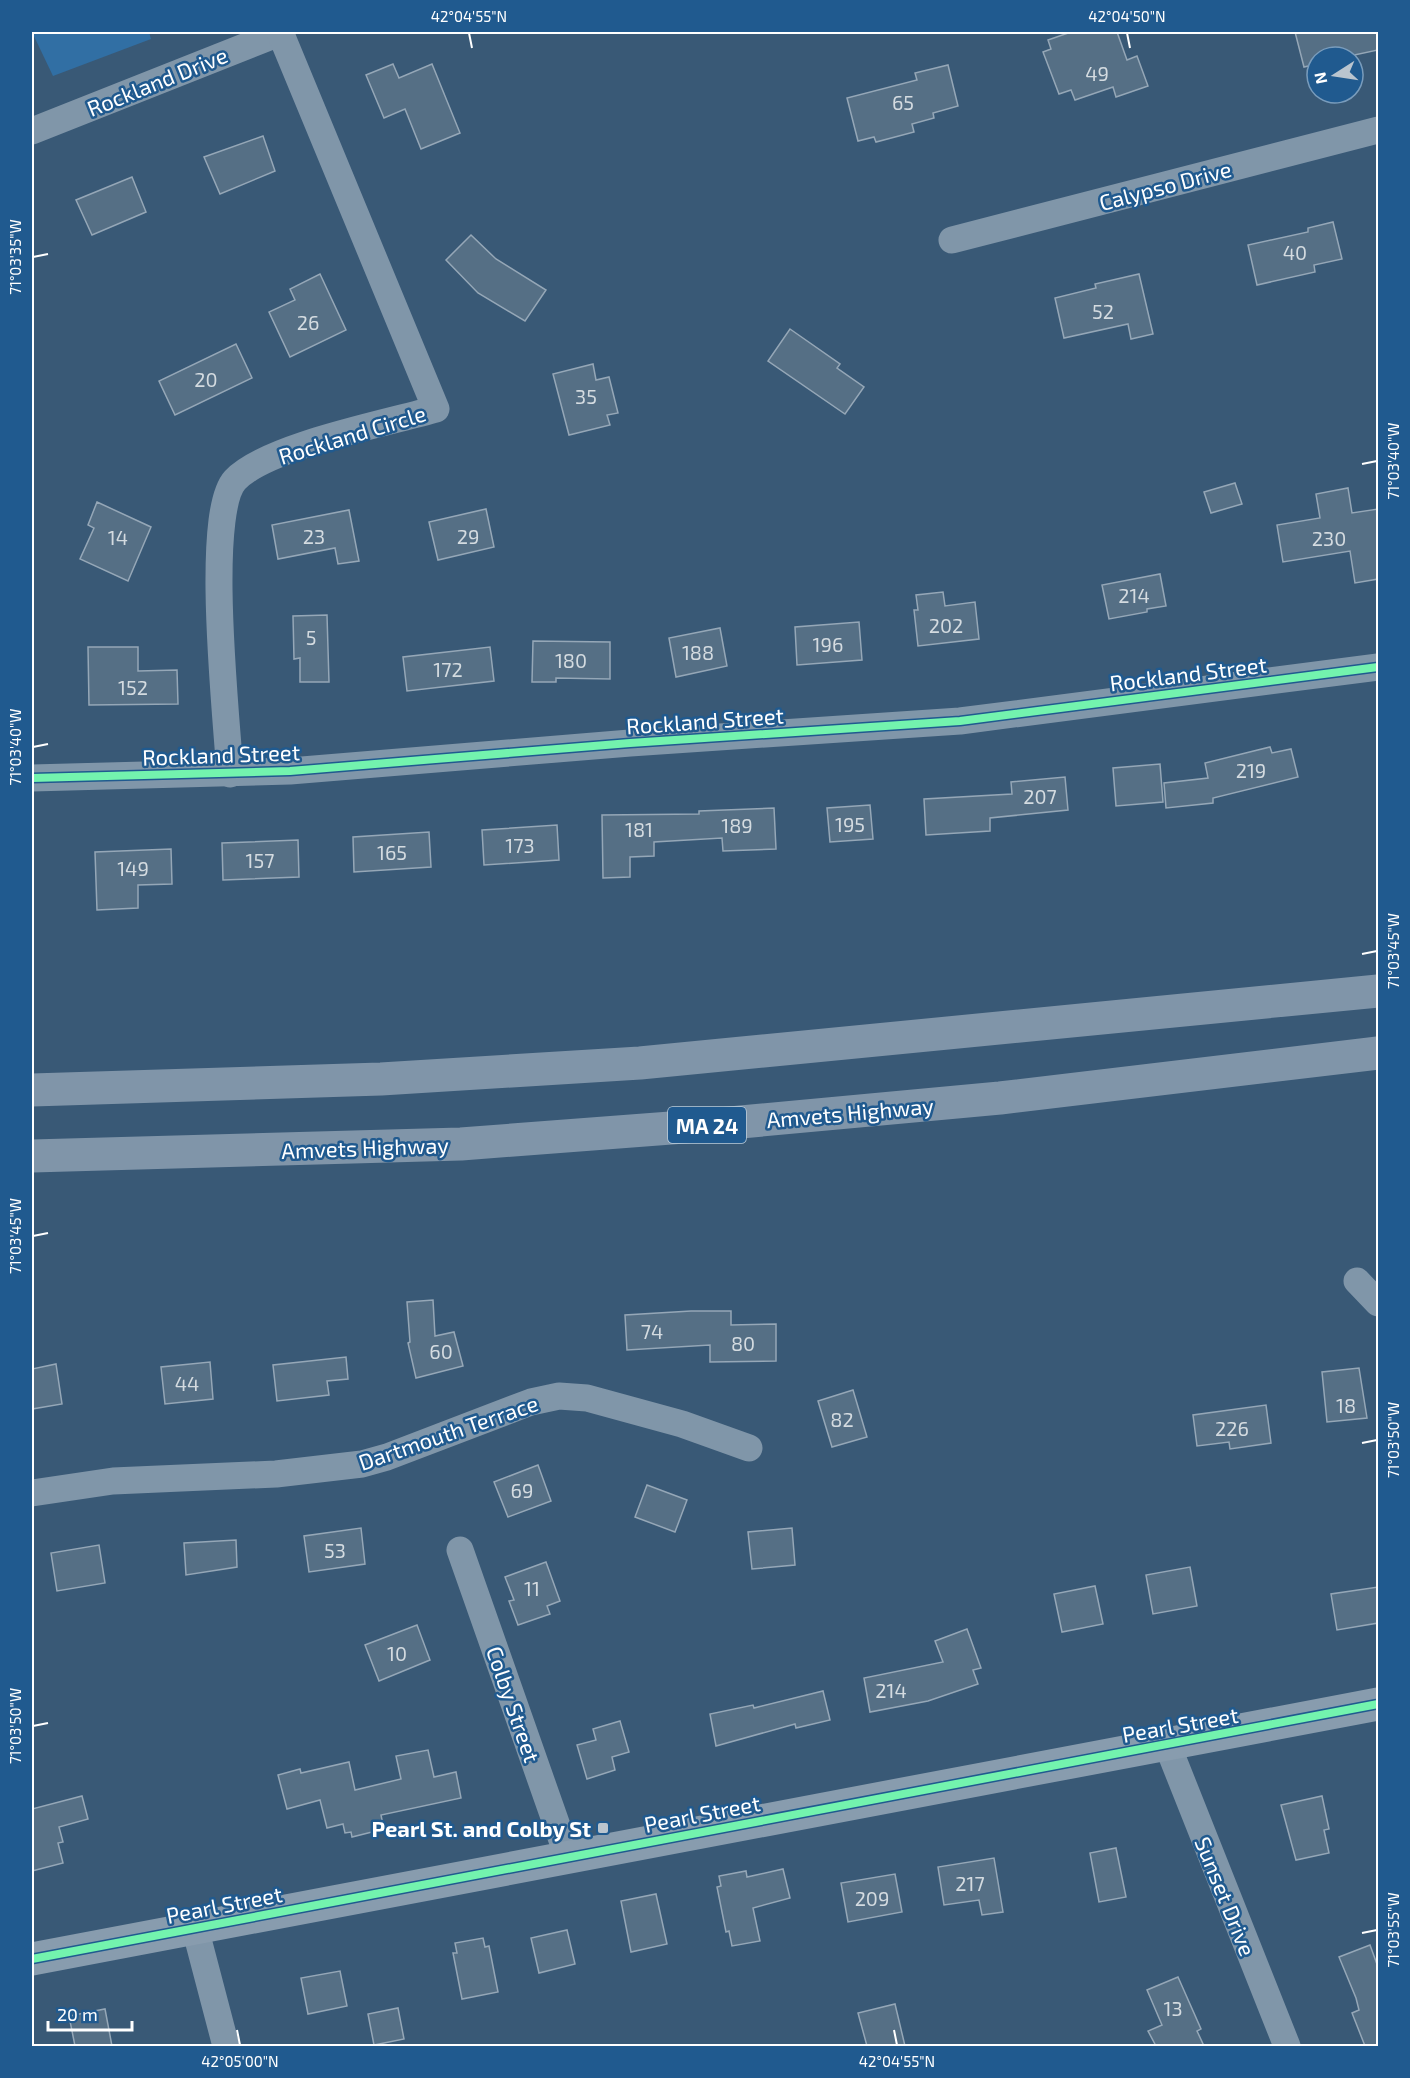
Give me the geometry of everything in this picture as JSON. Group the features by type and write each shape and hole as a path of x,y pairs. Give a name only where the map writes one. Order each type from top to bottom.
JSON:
{"highway":[{"path":"32,1090 381,1079 640,1063 1378,991"},
{"name":"Amvets Highway","path":"32,1156 461,1144 697,1126 1000,1098 1378,1053"}],"street":[{"name":"Rockland Drive","path":"32,131 281,32"},
{"name":"Rockland Circle","path":"230,774 218,561 223,502 234,481 253,466 288,450 436,409 281,32"},
{"name":"Calypso Drive","path":"952,240 1378,129"},
{"name":"Rockland Street","path":"32,778 230,774 960,721 1378,667"},
{"path":"1357,1281 1378,1304"},
{"name":"Dartmouth Terrace","path":"32,1493 113,1481 276,1474 362,1464 387,1457 531,1402 559,1396 586,1398 681,1424 750,1448"},
{"name":"Colby Street","path":"460,1550 568,1857"},
{"name":"Pearl Street","path":"32,1959 1378,1704"},
{"name":"Sunset Drive","path":"1167,1744 1287,2046"},
{"path":"195,1928 226,2046"}],"shaded area":[{"path":"32,32 149,32 151,39 53,76"}],"building":[{"path":"1071,32 1117,32 1127,60 1137,56 1148,86 1116,97 1113,87 1075,100 1071,90 1059,94 1043,52 1051,49 1048,40"},
{"path":"1295,32 1378,32 1378,50 1365,53 1365,45 1305,45 1304,67"},
{"path":"393,64 399,78 432,64 460,133 421,149 405,109 384,118 366,75"},
{"path":"948,65 958,106 933,113 934,118 912,124 914,132 876,142 874,137 858,141 847,98 917,80 915,73"},
{"path":"263,136 275,171 220,194 204,157"},
{"path":"132,177 146,212 92,235 76,200"},
{"path":"1333,222 1342,259 1314,265 1315,272 1257,285 1248,245 1308,232 1308,228"},
{"path":"471,235 496,259 546,290 525,321 478,293 446,260"},
{"path":"320,274 346,330 290,357 269,312 295,300 290,289"},
{"path":"1139,274 1153,334 1131,339 1128,324 1064,338 1055,298 1096,288 1095,284"},
{"path":"790,329 840,364 837,368 864,387 845,414 768,361"},
{"path":"236,344 252,378 175,415 159,381"},
{"path":"593,364 596,380 609,377 618,413 607,415 610,425 569,435 553,374"},
{"path":"1235,483 1242,504 1211,513 1204,492"},
{"path":"1348,488 1352,513 1378,509 1378,579 1355,583 1350,551 1283,562 1277,525 1320,518 1316,494"},
{"path":"97,502 151,527 128,581 80,559 94,528 88,525"},
{"path":"486,509 494,547 438,560 429,522"},
{"path":"349,510 359,561 338,564 335,548 278,559 272,525"},
{"path":"1160,574 1166,606 1109,619 1102,585"},
{"path":"943,592 945,606 975,602 979,639 918,646 914,610 918,610 916,595"},
{"path":"327,615 329,682 300,682 300,658 294,659 293,616"},
{"path":"859,622 862,660 797,665 795,627"},
{"path":"720,628 727,666 676,677 669,638"},
{"path":"533,641 610,642 610,679 556,678 556,682 532,682"},
{"path":"88,647 138,647 138,671 177,670 178,704 89,705"},
{"path":"490,647 494,681 407,691 403,657"},
{"path":"1270,747 1272,753 1291,749 1298,777 1213,798 1213,803 1166,808 1164,783 1208,778 1205,763"},
{"path":"1160,764 1163,802 1116,806 1113,768"},
{"path":"1065,777 1068,810 990,818 990,831 926,835 924,799 1012,794 1011,782"},
{"path":"870,805 873,839 830,842 827,808"},
{"path":"774,808 776,849 723,851 722,838 654,842 654,856 630,857 630,877 603,878 602,815 699,814 699,811"},
{"path":"557,825 559,860 484,865 482,830"},
{"path":"429,832 431,867 354,872 353,837"},
{"path":"298,840 299,877 223,880 222,843"},
{"path":"171,849 172,884 138,885 138,908 97,910 95,852"},
{"path":"433,1300 435,1336 454,1332 463,1366 416,1378 408,1343 410,1342 407,1302"},
{"path":"731,1311 731,1325 776,1324 776,1361 710,1362 710,1345 627,1350 625,1315"},
{"path":"346,1357 348,1379 327,1381 329,1395 277,1401 273,1365"},
{"path":"210,1362 213,1399 165,1404 161,1367"},
{"path":"56,1364 62,1404 32,1409 32,1369"},
{"path":"1359,1368 1367,1418 1327,1422 1322,1372"},
{"path":"853,1390 867,1437 832,1447 818,1401"},
{"path":"1266,1405 1271,1443 1230,1449 1229,1442 1197,1446 1193,1415"},
{"path":"538,1465 551,1501 508,1517 494,1482"},
{"path":"647,1485 687,1500 675,1532 635,1517"},
{"path":"361,1528 365,1564 309,1572 304,1536"},
{"path":"792,1528 795,1565 752,1569 748,1532"},
{"path":"236,1540 237,1567 186,1575 184,1543"},
{"path":"99,1545 105,1583 57,1591 51,1553"},
{"path":"546,1562 560,1601 547,1606 550,1614 518,1625 509,1601 514,1600 505,1577"},
{"path":"1190,1567 1197,1606 1153,1614 1146,1575"},
{"path":"1095,1586 1103,1624 1062,1632 1054,1594"},
{"path":"1378,1587 1378,1623 1337,1630 1331,1594"},
{"path":"417,1625 430,1660 379,1681 365,1645"},
{"path":"967,1629 981,1668 973,1670 978,1684 928,1701 870,1712 864,1678 943,1662 935,1641"},
{"path":"823,1691 830,1720 796,1728 795,1724 716,1746 710,1714 753,1705 754,1708"},
{"path":"620,1721 629,1752 612,1757 615,1770 587,1779 577,1745 596,1740 593,1729"},
{"path":"428,1750 434,1777 456,1772 461,1798 381,1815 383,1825 379,1826 380,1830 352,1837 351,1832 345,1833 343,1824 327,1828 320,1800 287,1809 278,1775 300,1769 301,1773 349,1762 355,1790 401,1779 396,1756"},
{"path":"82,1796 88,1819 59,1827 63,1842 58,1843 63,1863 32,1871 32,1809"},
{"path":"1322,1796 1329,1829 1324,1830 1329,1853 1296,1860 1281,1805"},
{"path":"1116,1848 1126,1897 1099,1902 1090,1853"},
{"path":"994,1858 1003,1912 982,1915 979,1900 944,1905 938,1867"},
{"path":"783,1869 790,1898 753,1908 760,1941 732,1946 729,1931 726,1932 717,1887 721,1886 719,1876 746,1871 747,1877"},
{"path":"895,1874 902,1912 848,1922 841,1883"},
{"path":"656,1894 667,1944 631,1952 621,1901"},
{"path":"567,1930 575,1964 539,1973 531,1938"},
{"path":"483,1938 485,1947 489,1946 498,1992 462,1999 453,1953 457,1953 455,1943"},
{"path":"1370,1945 1378,1967 1378,2046 1365,2046 1352,2013 1359,2010 1356,1998 1339,1957"},
{"path":"340,1971 347,2006 308,2014 301,1978"},
{"path":"1178,1977 1201,2029 1197,2031 1204,2046 1156,2046 1148,2031 1162,2025 1147,1990"},
{"path":"895,2004 905,2046 867,2046 858,2013"},
{"path":"398,2008 404,2039 374,2045 368,2014"},
{"path":"105,2009 112,2046 75,2046 69,2016"}],"cycle path":[{"path":"32,778 290,771 630,743 960,721 1378,667"},
{"path":"32,1959 1378,1704"}],"place":[{"name":"Pearl St. and Colby St","path":"603,1828"}]}
